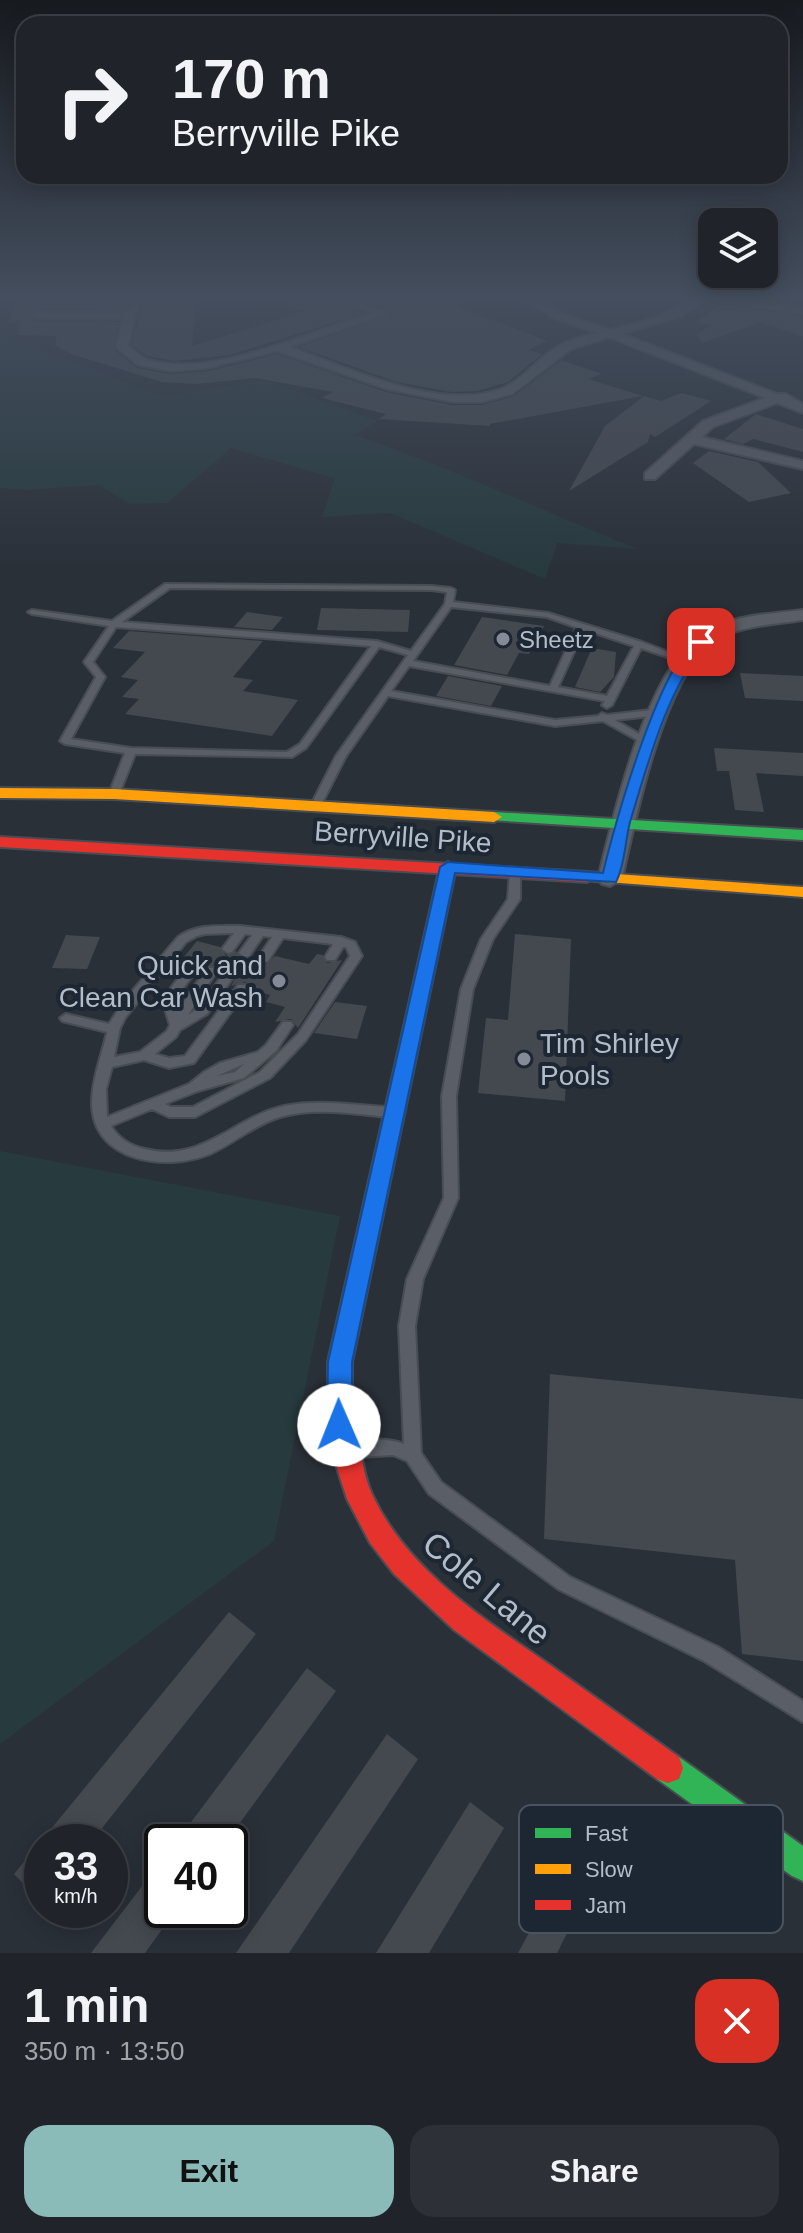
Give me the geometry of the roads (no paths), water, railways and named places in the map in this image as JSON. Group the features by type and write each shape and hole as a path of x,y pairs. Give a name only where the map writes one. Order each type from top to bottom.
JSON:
{"main road":[{"name":"Berryville Pike","path":"0,793 114,794 803,835"},
{"name":"Berryville Pike","path":"0,842 448,867 803,892"},
{"name":"Cole Lane","path":"448,867 340,1362 337,1400 342,1450 356,1496 376,1532 431,1593 721,1805"},
{"name":"Cole Lane","path":"783,1850 803,1865"}],"street":[{"path":"406,388 461,398 510,388"},
{"path":"751,388 803,409"},
{"path":"650,476 723,415 803,390"},
{"path":"691,439 803,465"},
{"path":"610,879 622,824 660,712 685,660 701,642 724,630 803,615"}],"lane":[{"path":"316,805 341,756 449,604 451,590 168,586 114,624 88,662 101,677 65,741 131,751 289,755 303,746 377,644"},
{"path":"449,604 548,615 685,660"},
{"path":"32,612 114,624 377,644 410,658 610,699"},
{"path":"553,689 579,630 587,627"},
{"path":"602,716 639,644"},
{"path":"385,693 555,723 660,712"},
{"path":"602,716 650,744"},
{"path":"114,794 131,751"},
{"path":"515,872 514,899 487,939 467,989 449,1096 451,1198 415,1279 407,1326 413,1455 435,1488 564,1583 711,1654 803,1712"},
{"path":"154,1104 169,1112 195,1112 275,1067 302,1037 334,985 351,964 354,950 351,945 341,941 221,931 196,932 180,941 127,1006 113,1029 98,1092 102,1124 112,1139 125,1149 152,1156 176,1157 219,1146 278,1113 327,1108 393,1112"},
{"path":"210,944 221,931"},
{"path":"228,949 240,933"},
{"path":"245,953 258,934"},
{"path":"264,958 279,935"},
{"path":"331,957 341,941"},
{"path":"177,1027 168,1000 193,967"},
{"path":"177,1027 187,1004 211,971"},
{"path":"144,1056 177,1027 203,1011 228,976"},
{"path":"106,1063 144,1056 169,1063 189,1060 242,988"},
{"path":"66,1018 113,1029"},
{"path":"102,1124 194,1087 227,1081 253,1066 287,1025"},
{"path":"342,1450 393,1447 413,1455"}],"place":[{"name":"Sheetz","path":"503,639"},
{"name":"Quick and Clean Car Wash","path":"279,981"},
{"name":"Tim Shirley Pools","path":"524,1059"}]}
